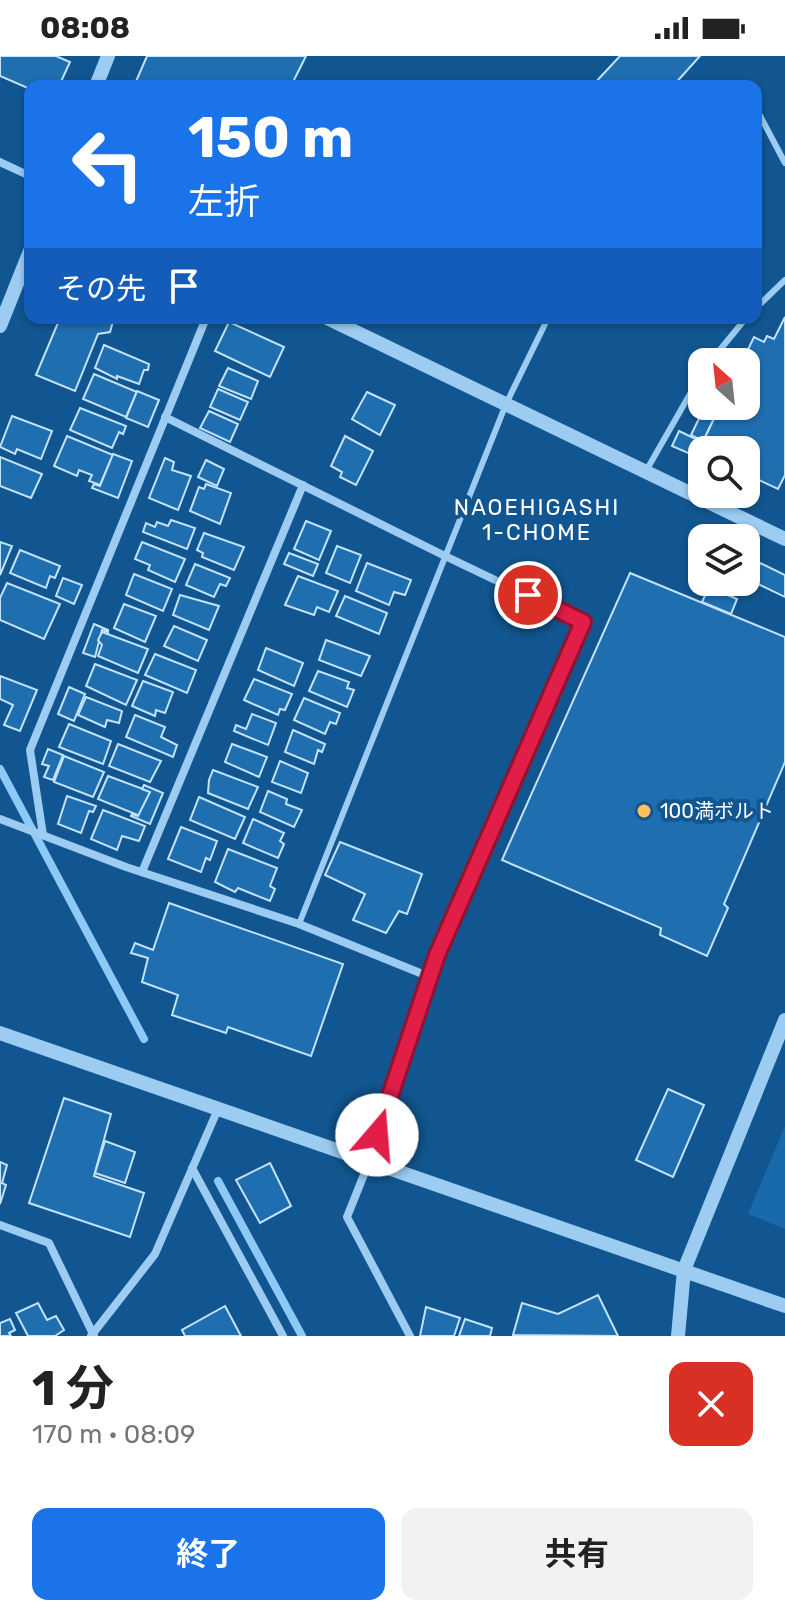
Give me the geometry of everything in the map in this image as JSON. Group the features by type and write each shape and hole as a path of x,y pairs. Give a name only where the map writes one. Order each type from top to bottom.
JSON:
{"street":[{"path":"98,80 108,56"},
{"path":"0,162 24,173"},
{"path":"0,326 24,266"},
{"path":"43,835 30,750 204,324"},
{"path":"339,324 784,537"},
{"path":"165,417 583,622 437,955 369,1162 347,1217 410,1336"},
{"path":"142,872 303,485"},
{"path":"0,819 142,872 299,924 430,977"},
{"path":"678,1336 684,1270 785,1020"},
{"path":"0,1033 785,1306"},
{"path":"0,1225 49,1243 93,1335 155,1254 218,1109"},
{"path":"192,1168 283,1336"}],"lane":[{"path":"762,119 785,163"},
{"path":"762,302 785,280"},
{"path":"299,924 506,404 545,324"},
{"path":"720,348 740,324"},
{"path":"646,471 688,398"}],"shaded area":[{"path":"785,1126 785,1229 748,1214"}],"building":[{"path":"0,56 56,56 70,62 62,80 24,80 24,86 0,76"},
{"path":"147,56 306,56 294,80 137,80"},
{"path":"620,56 700,56 678,80 598,80"},
{"path":"785,317 785,475 778,489 760,481 760,436 706,436 713,420 760,420 760,348 749,348 754,337 764,342 767,336 774,339"},
{"path":"57,324 112,324 110,332 98,334 75,391 36,375"},
{"path":"228,324 284,347 270,377 215,351"},
{"path":"104,345 149,364 139,384 117,376 117,379 95,368"},
{"path":"228,368 258,381 251,399 219,386"},
{"path":"94,374 137,392 126,417 83,399"},
{"path":"218,389 248,402 240,420 210,407"},
{"path":"137,391 159,400 148,427 126,418"},
{"path":"367,392 395,405 380,435 352,419"},
{"path":"80,408 126,426 123,434 119,432 112,448 70,430"},
{"path":"209,411 238,424 230,442 200,428"},
{"path":"12,416 52,431 41,459 17,449 15,454 0,447"},
{"path":"698,420 713,420 705,436 691,435"},
{"path":"679,431 689,436 688,453 672,446"},
{"path":"67,436 113,455 100,485 89,481 92,475 79,470 77,476 54,466"},
{"path":"345,436 373,451 356,485 340,477 342,472 331,466"},
{"path":"113,454 132,461 118,498 92,488 94,484 100,486"},
{"path":"0,457 42,474 31,498 0,486"},
{"path":"165,458 174,462 172,470 191,476 178,510 149,498"},
{"path":"206,460 224,469 217,486 198,477"},
{"path":"206,484 231,493 220,524 190,511 199,487 204,489"},
{"path":"171,520 195,528 187,549 143,532 146,523 155,527 157,522 168,526"},
{"path":"306,521 331,531 319,560 294,549"},
{"path":"204,533 244,547 234,570 202,557 203,553 197,550"},
{"path":"0,542 12,546 0,575"},
{"path":"142,542 185,559 175,582 148,570 150,565 135,559"},
{"path":"337,546 361,555 350,583 326,573"},
{"path":"20,550 60,566 55,578 50,576 46,588 10,573"},
{"path":"289,553 318,564 313,576 284,564"},
{"path":"367,563 411,580 405,595 394,592 389,605 356,591"},
{"path":"760,563 785,575 785,597 760,585"},
{"path":"195,564 230,578 226,586 220,584 214,597 186,585"},
{"name":"100満ボルト","path":"630,573 785,637 785,762 724,904 728,908 707,956 660,935 661,928 502,860"},
{"path":"134,574 172,589 163,611 126,595"},
{"path":"298,576 338,591 329,612 317,607 314,615 285,605"},
{"path":"63,578 82,585 74,604 56,596"},
{"path":"7,583 60,604 44,639 0,620 0,598"},
{"path":"180,595 219,606 209,630 173,615"},
{"path":"345,596 387,613 379,634 336,616"},
{"path":"705,596 737,599 731,614 702,602"},
{"path":"124,604 156,616 145,642 114,628"},
{"path":"94,624 108,630 102,630 95,657 83,653"},
{"path":"174,626 207,640 198,661 164,646"},
{"path":"102,632 148,649 138,673 98,656 102,645 98,640"},
{"path":"326,640 370,656 361,676 319,660"},
{"path":"266,648 303,663 294,686 258,670"},
{"path":"155,654 196,670 187,693 145,675"},
{"path":"95,664 137,680 126,705 86,686"},
{"path":"318,671 349,682 347,688 354,690 347,707 309,691"},
{"path":"0,676 37,690 20,731 4,725 13,705 0,699"},
{"path":"254,679 292,694 285,710 280,709 278,715 244,700"},
{"path":"143,681 173,692 165,713 156,710 155,716 132,706"},
{"path":"69,687 85,694 74,721 58,714"},
{"path":"86,697 122,711 119,723 107,720 105,727 78,715"},
{"path":"304,698 340,713 336,724 330,722 325,734 294,720"},
{"path":"252,714 276,723 268,745 234,731 236,725 246,729"},
{"path":"135,715 165,727 161,737 177,745 173,757 126,737"},
{"path":"69,724 111,741 103,764 59,747"},
{"path":"293,730 325,744 322,752 318,750 314,764 285,752"},
{"path":"118,744 161,761 150,782 109,766"},
{"path":"232,744 267,757 259,777 225,762"},
{"path":"48,749 63,755 53,780 44,777 49,766 42,764"},
{"path":"64,756 104,772 93,797 54,782"},
{"path":"280,761 308,773 301,793 272,782"},
{"path":"213,770 258,787 248,809 208,793"},
{"path":"108,776 151,792 140,816 98,799"},
{"path":"144,785 163,793 150,824 131,816 138,816 150,792 142,789"},
{"path":"268,791 287,799 286,804 302,810 294,827 260,812"},
{"path":"67,796 96,806 93,812 89,811 81,833 58,824"},
{"path":"199,797 245,817 235,839 190,820"},
{"path":"103,810 145,826 139,841 122,836 117,850 91,839"},
{"path":"253,819 284,833 280,841 284,844 278,858 243,843"},
{"path":"181,827 217,841 210,860 206,858 201,872 168,859"},
{"path":"340,842 422,874 407,914 399,911 386,933 353,920 365,894 325,875"},
{"path":"228,849 277,868 270,886 275,889 270,901 238,888 235,892 215,882"},
{"path":"169,903 343,964 311,1056 228,1027 226,1033 172,1015 178,995 142,982 148,958 131,953 135,943 153,950"},
{"path":"668,1089 704,1105 673,1177 636,1160"},
{"path":"64,1098 111,1114 94,1176 144,1193 130,1237 29,1203"},
{"path":"105,1141 135,1152 125,1183 95,1173"},
{"path":"0,1162 7,1165 2,1183 6,1185 0,1204"},
{"path":"270,1163 291,1206 260,1223 236,1180"},
{"path":"598,1295 618,1336 513,1335 522,1303 558,1314"},
{"path":"38,1303 47,1320 56,1316 64,1330 55,1336 28,1336 16,1313"},
{"path":"225,1306 241,1336 185,1336 182,1330"},
{"path":"426,1307 460,1318 454,1336 420,1336"},
{"path":"10,1319 15,1330 9,1333 11,1336 0,1336 0,1323"},
{"path":"465,1319 492,1328 490,1336 459,1336"}],"waterway":[{"path":"0,769 144,1039"},
{"path":"218,1181 302,1336"}],"place":[{"name":"100満ボルト","path":"644,811"}],"district":[{"name":"NAOEHIGASHI 1-CHOME","path":"537,520"}],"route":[{"path":"377,1135 437,955 583,622 528,595"}]}
